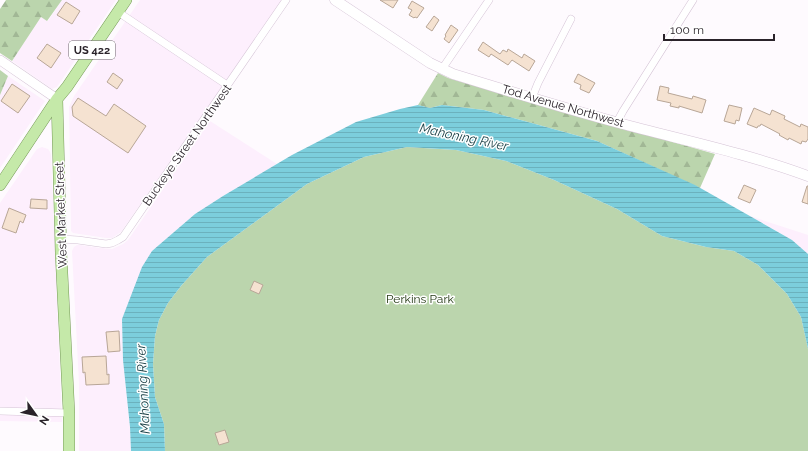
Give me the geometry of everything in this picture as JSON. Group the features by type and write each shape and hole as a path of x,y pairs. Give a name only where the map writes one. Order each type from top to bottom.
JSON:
{"main road":[{"name":"US 422","path":"0,185 126,0"},
{"name":"Tod Avenue Northwest","path":"336,0 430,63 453,74 617,122 727,150 808,176"},
{"name":"West Market Street","path":"58,99 62,275 69,413 69,451"}],"street":[{"name":"Buckeye Street Northwest","path":"61,239 106,244 112,243 123,237 286,0"},
{"path":"442,69 489,0"},
{"path":"617,122 693,0"},
{"path":"118,12 227,85"},
{"path":"532,98 538,82 571,19"},
{"path":"0,60 58,99"},
{"path":"0,411 69,413"}],"shaded area":[{"path":"62,0 116,0 57,87 52,89 12,61 41,17 48,21"},
{"path":"140,0 282,0 121,232 112,238 73,233 71,231 69,107 74,96"},
{"path":"8,76 45,101 0,168 0,95"},
{"path":"210,121 277,164 195,214 152,251 122,319 123,360 131,451 79,451 79,383 72,251 77,245 112,249 128,240"},
{"path":"42,147 48,149 51,155 62,422 0,421 0,203 37,149"},
{"path":"750,216 808,235 808,254 792,240"}],"green space":[{"path":"6,0 62,0 47,21 41,17 12,61 0,53 0,9"},
{"path":"0,70 8,76 0,95"},
{"path":"438,73 448,78 715,154 700,188 597,141 484,110 442,105 430,108 418,105"},
{"name":"Perkins Park","path":"407,147 456,150 506,161 554,180 617,209 662,236 706,247 734,251 758,265 787,294 801,317 808,349 808,451 165,451 164,424 155,397 153,364 155,336 159,320 168,303 181,286 207,257 307,184 364,157"}],"water":[{"name":"Mahoning River","path":"418,105 430,108 442,105 484,110 597,141 695,185 792,240 808,254 808,349 801,317 787,294 758,265 734,251 706,247 662,236 617,209 554,180 506,161 456,150 407,147 364,157 307,184 207,257 168,303 159,320 155,336 153,364 155,397 164,424 165,451 131,451 123,360 122,319 142,267 152,251 195,214 292,155 356,122"}],"building":[{"path":"380,0 398,0 393,8"},
{"path":"412,1 424,8 417,18 409,15 412,10 408,8"},
{"path":"66,2 80,11 72,24 57,15"},
{"path":"434,16 439,20 432,31 426,27"},
{"path":"451,25 458,30 449,43 444,39"},
{"path":"483,42 500,54 503,50 507,52 508,49 522,58 524,54 535,61 529,71 512,60 508,65 491,54 489,57 478,50"},
{"path":"47,44 61,53 51,68 37,58"},
{"path":"113,73 123,80 117,89 107,82"},
{"path":"578,74 595,83 589,93 580,89 581,85 574,82"},
{"path":"12,84 30,96 18,113 1,101"},
{"path":"660,86 669,88 668,93 692,99 693,96 706,100 702,113 679,106 679,108 670,106 671,103 657,100"},
{"path":"78,98 106,116 114,104 146,126 128,153 73,116 72,107"},
{"path":"729,105 742,108 739,121 736,120 735,124 724,121"},
{"path":"754,108 770,115 772,110 785,116 784,119 800,127 801,124 808,127 808,139 806,142 802,141 801,144 789,138 788,140 761,124 757,128 747,124"},
{"path":"744,185 756,190 750,203 738,198"},
{"path":"808,186 808,204 802,202"},
{"path":"31,199 47,200 47,209 30,208"},
{"path":"9,208 26,215 23,223 20,221 16,233 2,228"},
{"path":"254,281 263,285 259,294 250,290"},
{"path":"119,331 120,351 108,352 106,332"},
{"path":"106,356 109,384 86,385 85,372 83,373 82,357"},
{"path":"225,430 229,442 219,445 215,433"}]}
